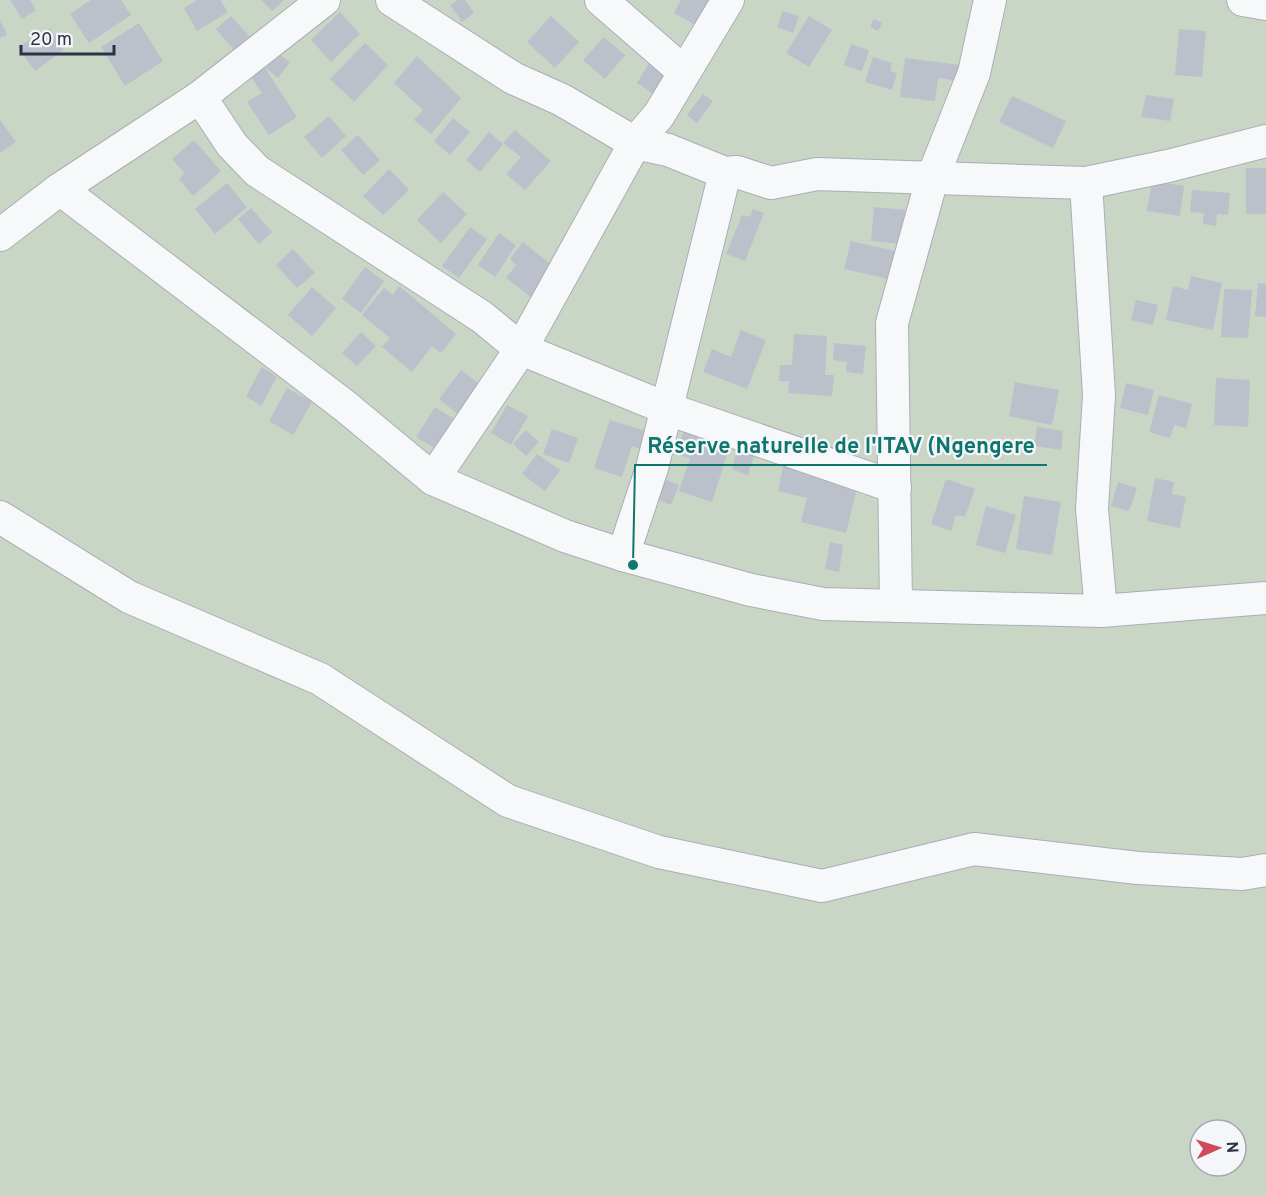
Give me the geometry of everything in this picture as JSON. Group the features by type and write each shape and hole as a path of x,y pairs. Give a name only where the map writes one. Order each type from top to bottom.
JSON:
{"street":[{"path":"0,235 60,189 200,97 324,0"},
{"path":"392,0 513,78 562,99 635,143 668,150 725,173 737,172 771,183 817,174 1086,183 1168,166 1266,141"},
{"path":"601,0 684,72"},
{"path":"433,479 521,349 635,143 659,115 728,0"},
{"path":"896,606 892,323 932,179 974,73 990,0"},
{"path":"1244,0 1266,4"},
{"path":"200,97 232,145 257,171 482,317 521,349 668,409 895,487"},
{"path":"622,555 652,468 668,409 679,353 725,173"},
{"path":"1086,183 1099,394 1092,509 1101,611"},
{"path":"60,189 345,406 433,479 565,536 622,555 751,590 823,604 1101,611 1266,598"},
{"path":"0,517 129,597 320,679 508,801 659,852 822,886 974,849 1137,868 1242,874 1266,870"}],"green space":[{"path":"0,0 1266,0 1266,1196 0,1196"}],"building":[{"path":"10,0 30,0 36,10 22,19"},
{"path":"91,0 121,0 131,15 89,43 70,14"},
{"path":"197,0 220,0 228,12 197,31 184,8"},
{"path":"261,0 284,0 272,11"},
{"path":"458,0 465,0 474,13 462,22 450,5"},
{"path":"681,0 713,0 699,27 674,13"},
{"path":"783,11 799,16 793,33 777,27"},
{"path":"340,12 360,34 331,62 311,40"},
{"path":"231,16 249,36 234,50 216,29"},
{"path":"551,16 579,42 555,68 527,42"},
{"path":"809,16 832,30 809,67 786,53"},
{"path":"874,19 882,23 878,31 870,27"},
{"path":"0,20 7,35 0,38"},
{"path":"139,23 163,61 125,86 101,47"},
{"path":"50,28 63,50 35,71 18,47"},
{"path":"1179,29 1206,31 1202,77 1175,75"},
{"path":"604,37 625,55 605,79 583,60"},
{"path":"365,43 388,65 354,102 330,79"},
{"path":"851,44 869,50 862,71 844,65"},
{"path":"278,53 290,62 278,78 266,68"},
{"path":"417,56 461,98 431,134 414,120 423,110 394,83"},
{"path":"873,57 892,63 890,71 897,73 892,90 865,82"},
{"path":"905,58 960,65 958,81 938,78 935,101 900,97"},
{"path":"650,62 666,73 653,94 637,83"},
{"path":"263,65 297,117 269,135 247,102 262,93 249,74"},
{"path":"703,94 713,101 697,123 687,115"},
{"path":"1146,95 1174,99 1170,121 1141,117"},
{"path":"1012,96 1066,121 1053,148 999,122"},
{"path":"329,116 346,136 322,158 304,137"},
{"path":"453,118 470,132 450,155 434,141"},
{"path":"0,120 16,142 0,153"},
{"path":"515,130 551,161 525,190 506,174 521,157 503,143"},
{"path":"489,132 503,144 480,172 466,160"},
{"path":"358,135 380,160 363,175 341,150"},
{"path":"194,140 221,171 193,196 179,179 185,173 172,159"},
{"path":"1246,168 1266,168 1266,214 1246,214"},
{"path":"389,169 409,190 383,215 363,196"},
{"path":"1152,181 1184,186 1180,216 1147,211"},
{"path":"227,183 247,207 215,234 195,209"},
{"path":"1192,190 1230,193 1228,215 1217,214 1216,226 1203,224 1204,213 1190,212"},
{"path":"443,192 467,214 441,243 417,220"},
{"path":"874,207 905,210 902,244 871,241"},
{"path":"251,208 272,232 259,244 238,219"},
{"path":"753,209 764,213 745,261 726,254 742,215 750,217"},
{"path":"470,227 487,239 459,278 442,266"},
{"path":"499,233 516,245 495,277 478,265"},
{"path":"851,241 895,251 889,279 844,269"},
{"path":"523,242 554,267 531,297 506,278 516,265 510,259"},
{"path":"293,249 315,273 297,288 276,265"},
{"path":"365,267 384,281 361,313 342,299"},
{"path":"1191,276 1222,283 1213,330 1166,320 1173,286 1188,290"},
{"path":"1258,283 1266,284 1266,317 1255,316"},
{"path":"399,286 456,334 441,353 432,346 412,372 382,347 390,338 362,315 384,288 393,295"},
{"path":"312,287 336,308 312,336 288,315"},
{"path":"1224,289 1252,290 1248,338 1221,337"},
{"path":"1136,300 1158,305 1153,325 1131,320"},
{"path":"741,330 766,340 747,389 703,372 712,349 731,357"},
{"path":"361,332 376,346 357,366 342,353"},
{"path":"794,334 827,336 825,375 834,375 832,396 788,393 789,381 779,381 780,365 792,365"},
{"path":"834,343 866,346 863,374 846,372 847,362 833,360"},
{"path":"262,367 277,377 261,406 246,396"},
{"path":"461,370 482,386 459,415 439,399"},
{"path":"1216,378 1250,380 1248,427 1214,425"},
{"path":"1015,382 1059,390 1052,425 1009,416"},
{"path":"1126,383 1154,390 1148,415 1120,408"},
{"path":"287,388 312,402 293,435 269,421"},
{"path":"1159,395 1192,404 1186,428 1174,425 1170,438 1149,432"},
{"path":"507,405 528,416 511,445 491,433"},
{"path":"435,407 454,419 436,449 416,437"},
{"path":"610,420 658,435 652,453 632,446 622,477 594,468"},
{"path":"1037,427 1063,431 1061,450 1034,446"},
{"path":"552,429 578,438 569,463 543,454"},
{"path":"526,430 539,442 526,456 513,444"},
{"path":"705,430 732,439 712,502 679,491 690,458 676,454 683,432 702,439"},
{"path":"737,450 754,455 748,475 732,469"},
{"path":"537,454 560,470 545,491 522,474"},
{"path":"784,462 859,480 846,533 801,522 807,498 778,491"},
{"path":"662,478 679,485 671,505 654,498"},
{"path":"1155,478 1174,482 1172,494 1186,497 1180,528 1147,521"},
{"path":"946,479 975,489 965,517 956,515 951,531 931,524"},
{"path":"1118,482 1137,488 1129,511 1111,506"},
{"path":"1024,496 1061,502 1052,555 1016,549"},
{"path":"986,506 1016,515 1005,553 976,545"},
{"path":"830,542 843,545 839,572 825,569"}],"place":[{"name":"Réserve naturelle de l'ITAV (Ngengere","path":"633,565"}]}
